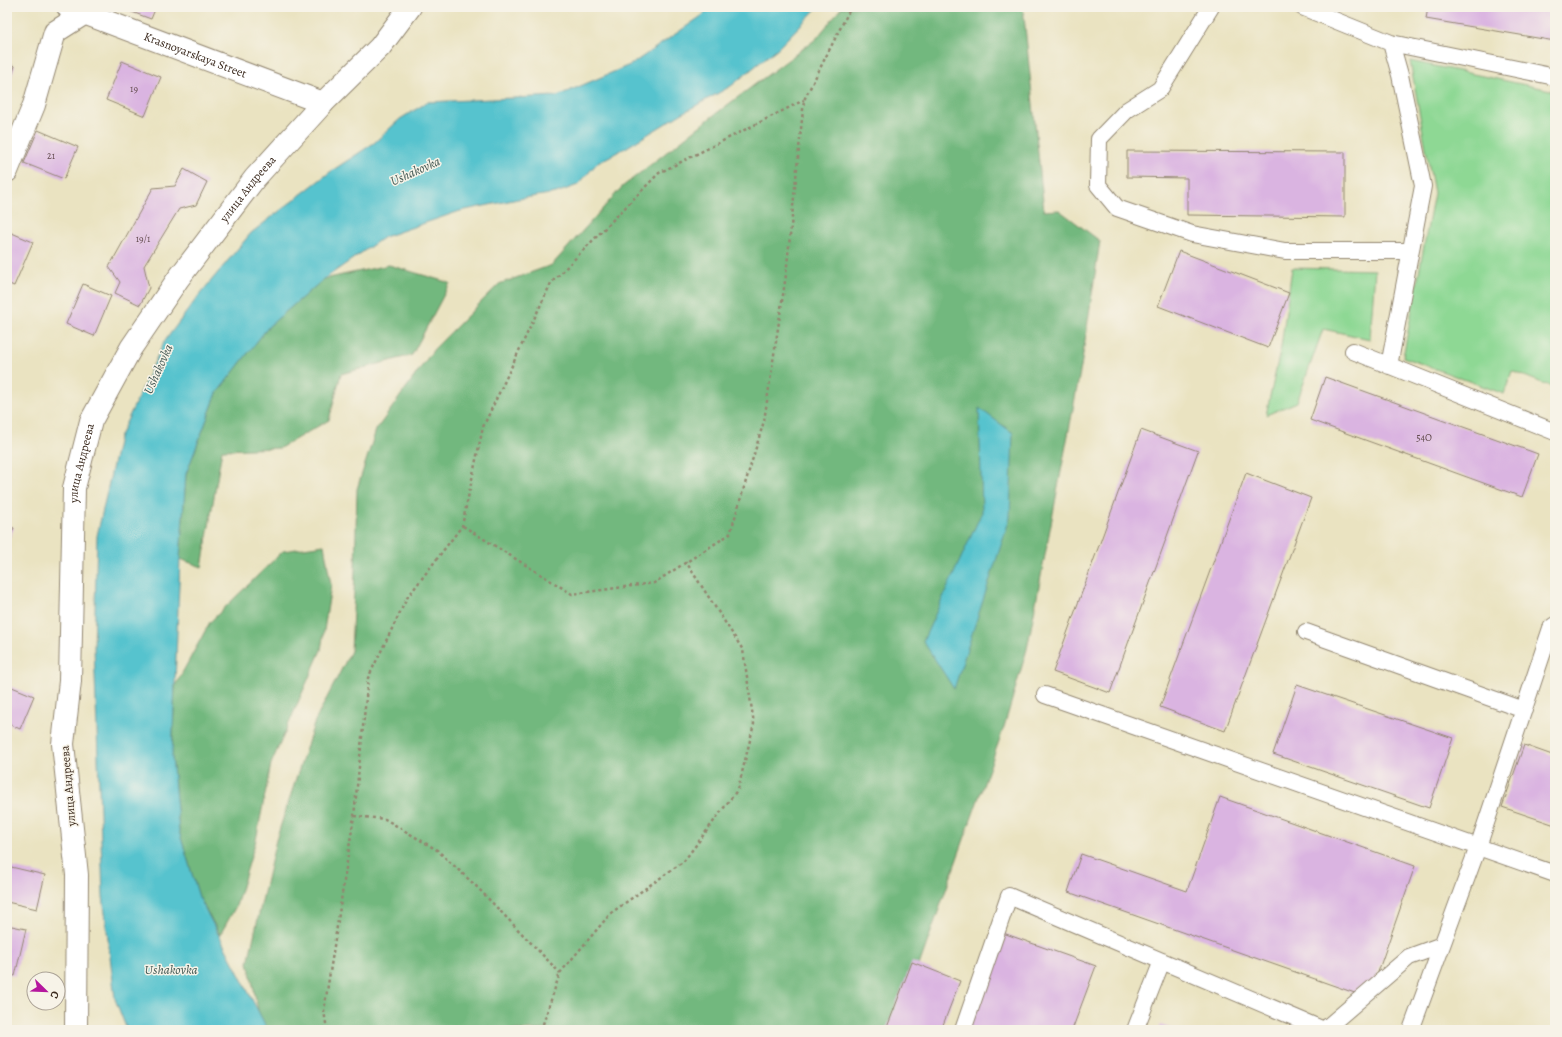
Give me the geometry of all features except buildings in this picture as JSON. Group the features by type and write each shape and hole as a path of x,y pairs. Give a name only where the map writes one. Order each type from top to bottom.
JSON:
{"street":[{"name":"улица Андреева","path":"76,1030 76,875 63,744 70,681 74,488 91,421 131,348 178,279 255,178 323,103 380,47 410,7"},
{"name":"Krasnoyarskaya Street","path":"80,9 323,103"},
{"path":"7,172 34,106 55,32 80,9"}],"lane":[{"path":"1211,7 1160,89 1127,110 1099,139 1098,185 1117,208 1192,234 1285,251 1410,251"},
{"path":"1302,7 1336,14 1391,43 1555,77"},
{"path":"1389,366 1423,186 1400,76 1391,43"},
{"path":"1353,351 1555,432"},
{"path":"1410,1030 1478,847 1551,628 1555,626"},
{"path":"1306,632 1524,710"},
{"path":"1046,695 1555,874"},
{"path":"963,1030 1009,896 1324,1030 1409,957 1442,945"},
{"path":"1135,1030 1162,961"}],"path":[{"path":"462,526 572,594 654,583 730,534 764,421 786,275 804,100 851,7"},
{"path":"327,1030 324,1011 354,816 368,678 407,598 462,526 483,427 551,283 659,173 804,100"},
{"path":"541,1030 560,973 611,913 684,861 738,789 754,724 743,650 686,562"},
{"path":"354,816 385,820 437,850 477,887 560,973"}],"green space":[{"path":"842,7 1023,7 1044,211 1059,210 1100,241 1081,367 1027,649 1004,727 896,1030 268,1030 259,1014 248,962 276,840 315,721 351,651 357,489 376,430 434,349 499,284 552,265 622,187 714,115 816,39"},
{"path":"1410,61 1555,91 1555,388 1512,371 1504,394 1403,357 1434,193"},
{"path":"389,265 450,283 412,355 341,374 329,420 280,448 222,450 202,567 180,559 186,474 217,393 269,326 324,279"},
{"path":"1292,268 1375,270 1370,339 1323,329 1297,402 1266,415 1281,347"},
{"path":"324,545 331,585 321,650 271,764 256,840 236,906 220,935 199,897 179,831 172,756 175,686 210,622 283,551"}],"water":[{"name":"Ushakovka","path":"709,7 818,7 779,47 731,86 597,163 578,185 556,193 460,211 384,237 324,279 269,326 217,393 186,474 180,559 172,756 179,831 199,897 268,1030 127,1030 115,999 103,896 94,647 97,536 119,438 164,342 200,294 251,233 330,172 374,143 400,119 428,102 557,96 632,64 703,15"},
{"path":"979,408 1013,433 1010,518 954,689 923,641 982,512"}]}
